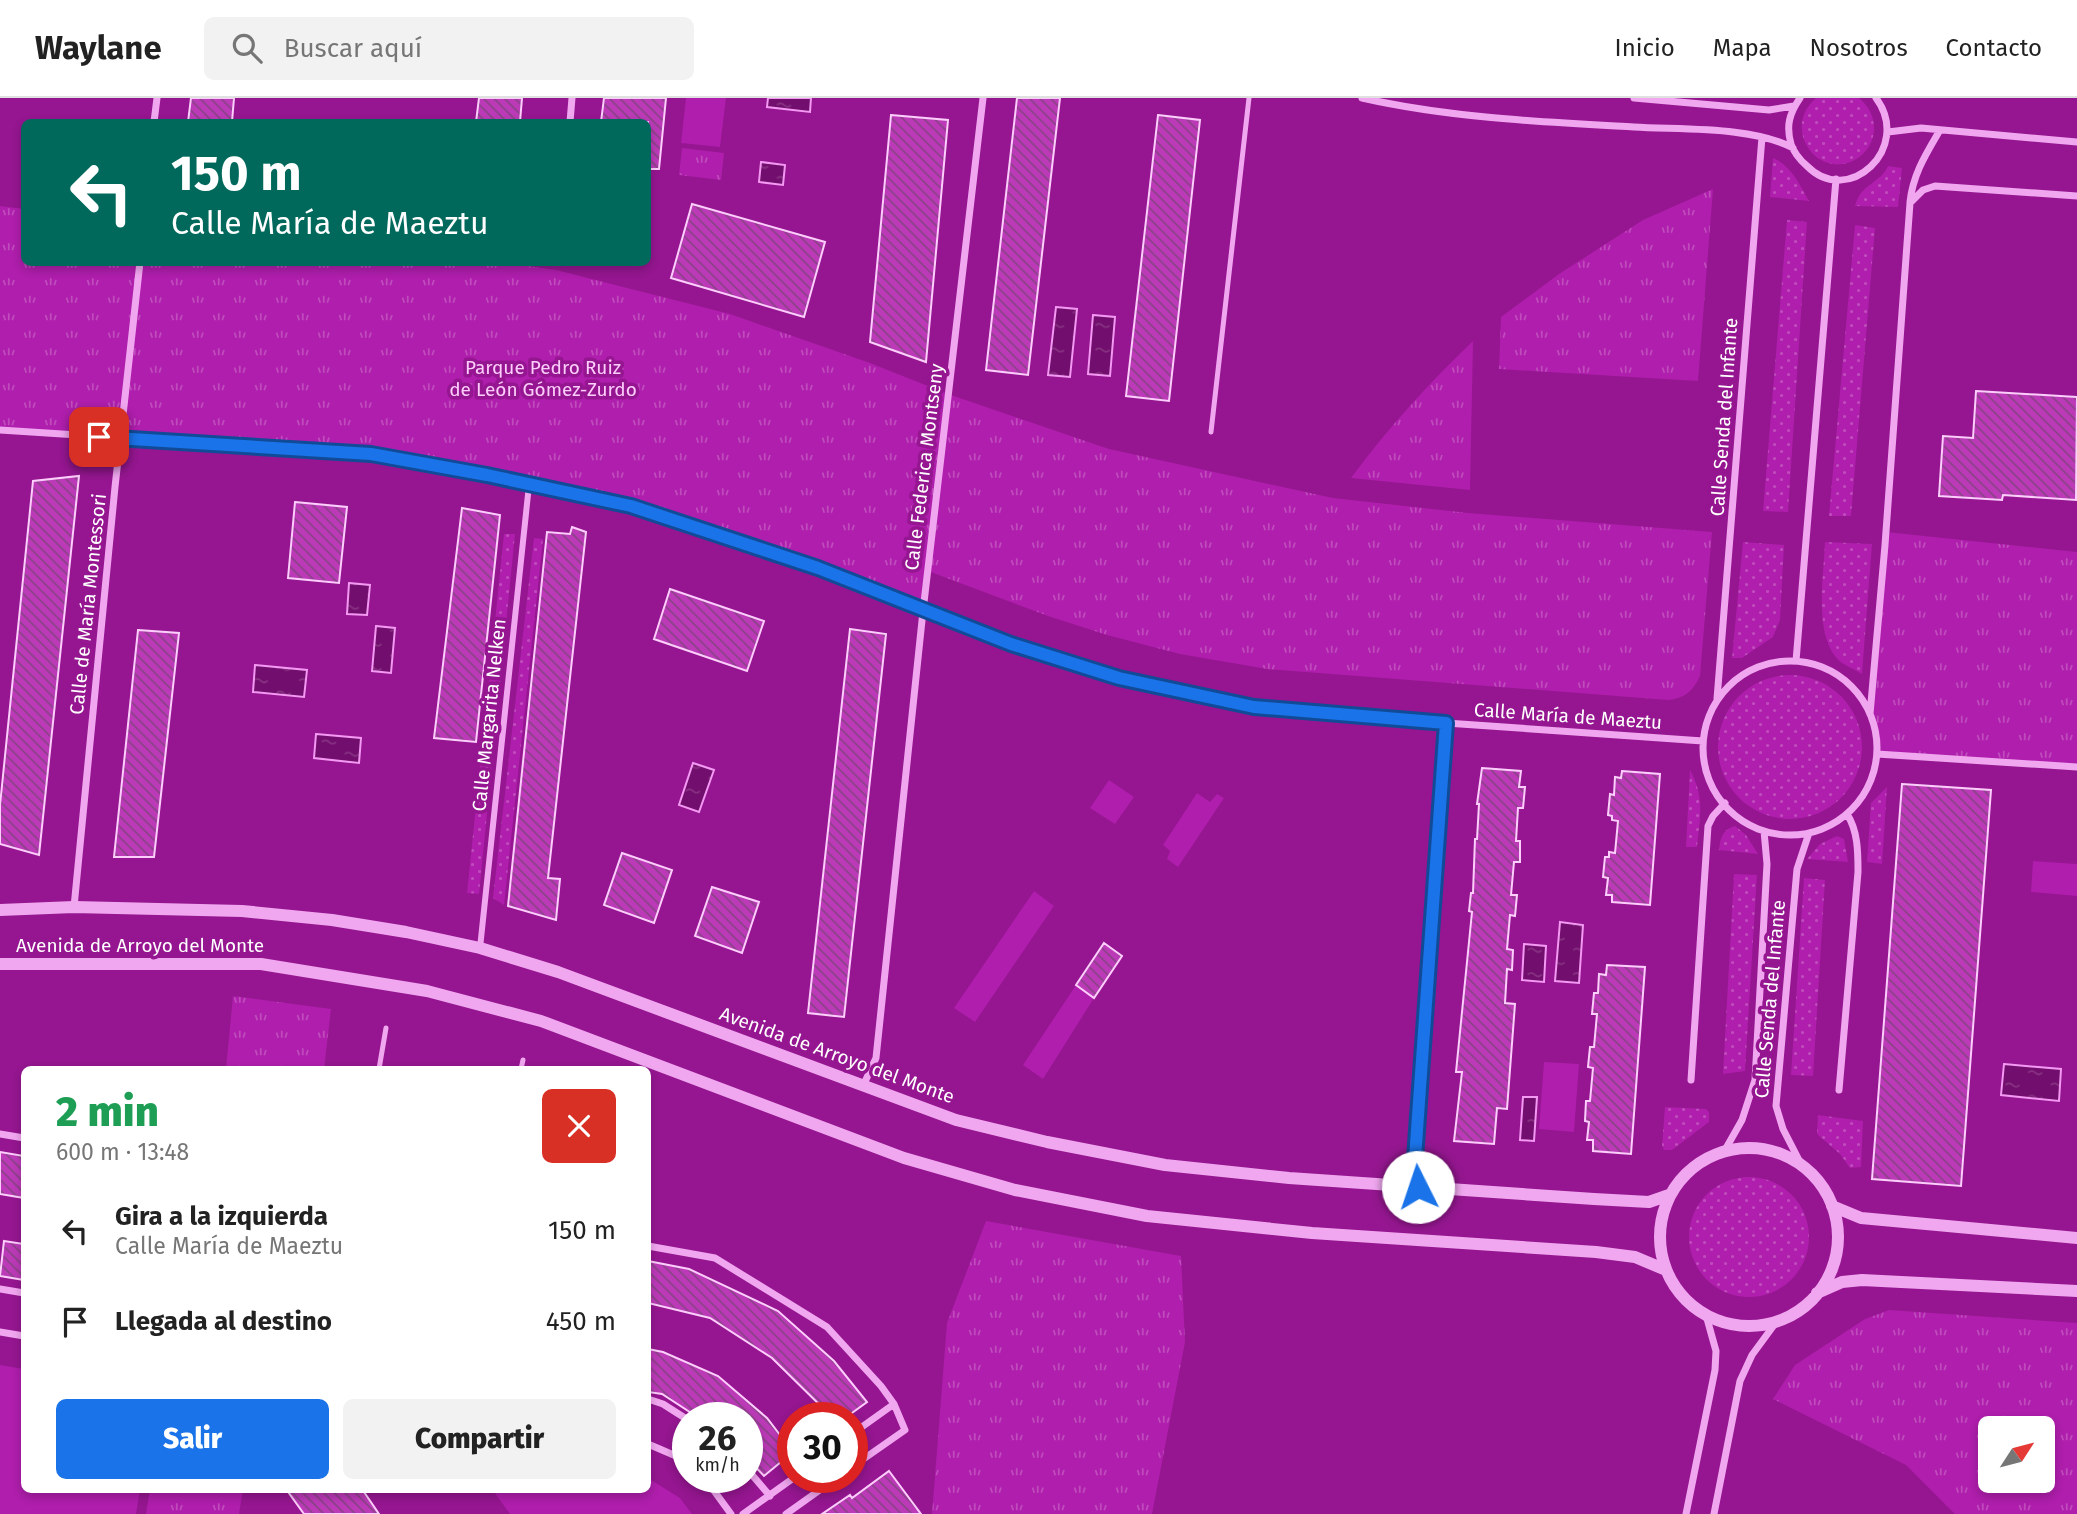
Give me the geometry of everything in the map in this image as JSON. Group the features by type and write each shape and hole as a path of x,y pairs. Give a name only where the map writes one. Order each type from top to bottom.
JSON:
{"street":[{"path":"154,119 157,98"},
{"path":"570,119 572,98"},
{"name":"Calle Federica Montseny","path":"862,1087 876,1058 923,611 983,98"},
{"path":"1362,98 1503,119 1726,132 1776,139 1793,148 1812,172 1823,178 1836,179 1855,176 1872,167 1883,151 1888,132 1884,110 1876,98"},
{"path":"1634,98 1769,110 1794,106"},
{"path":"1793,148 1788,120 1800,98"},
{"path":"1888,132 1921,128 2077,142"},
{"path":"1870,713 1912,185 1920,163 1940,130"},
{"name":"Calle Senda del Infante","path":"1717,699 1762,137"},
{"path":"1796,661 1836,179"},
{"path":"1910,203 1923,190 1935,186 2077,196"},
{"name":"Calle de María Montessori","path":"74,907 140,266"},
{"name":"Calle María de Maeztu","path":"0,430 371,454 487,475 631,506 818,568 923,611 1074,665 1178,693 1254,707 1703,741"},
{"name":"Calle Margarita Nelken","path":"480,948 529,485"},
{"path":"1796,661 1819,666 1840,677 1858,693 1870,713 1876,733 1877,754 1872,776 1863,796 1847,814 1829,826 1809,833 1786,835 1764,831 1742,821 1725,803 1711,786 1704,764 1703,741 1707,719 1717,699 1732,682 1751,669 1773,662 1796,661"},
{"path":"1418,1187 1416,1149 1446,723"},
{"path":"1877,754 2077,767"},
{"path":"1691,1080 1708,827 1713,816 1725,803"},
{"path":"1839,1090 1858,872 1853,823 1847,814"},
{"name":"Calle Senda del Infante","path":"1725,1150 1742,1120 1755,1080 1768,863 1764,831"},
{"name":"Calle Senda del Infante","path":"1801,1164 1783,1129 1776,1106 1797,869 1809,833"},
{"name":"Avenida de Arroyo del Monte","path":"0,910 74,907 198,909 332,920 480,948 558,972 956,1120 1047,1142 1165,1165 1289,1178 1649,1202 1669,1195"},
{"name":"Avenida de Arroyo del Monte","path":"0,964 261,964 427,991 541,1021 904,1158 1015,1190 1147,1216 1312,1233 1596,1252 1635,1257 1666,1270"},
{"path":"0,1134 21,1138"},
{"path":"1756,1148 1785,1156 1801,1164 1825,1191 1837,1223 1838,1241 1829,1272 1817,1293 1799,1310 1777,1321 1753,1326 1729,1324 1706,1315 1682,1296 1666,1270 1660,1245 1661,1220 1669,1195 1681,1178 1702,1162 1725,1150 1756,1148"},
{"path":"1832,1206 1861,1218 2077,1238"},
{"path":"651,1246 715,1258 827,1327 881,1386 894,1404 905,1430 868,1456"},
{"path":"1817,1293 1842,1282 1862,1280 2077,1291"},
{"path":"0,1289 21,1292"},
{"path":"1686,1514 1715,1370 1716,1351 1706,1315"},
{"path":"1714,1514 1740,1381 1758,1347 1777,1321"},
{"path":"0,1332 21,1336"},
{"path":"651,1400 672,1410"},
{"path":"868,1423 894,1404"},
{"path":"651,1445 672,1454"},
{"path":"763,1488 770,1496"},
{"path":"743,1514 777,1491"},
{"path":"716,1493 731,1514"},
{"path":"786,1514 816,1493"}],"lane":[{"path":"1211,432 1249,98"},
{"path":"380,1066 386,1028"},
{"path":"522,1066 523,1060"}],"green space":[{"path":"686,98 726,98 720,147 681,143"},
{"path":"1816,98 1859,98 1866,105 1873,121 1873,135 1867,150 1858,158 1844,164 1830,164 1809,149 1803,137 1802,124 1806,111"},
{"path":"682,148 724,153 721,180 679,175"},
{"path":"1773,158 1790,170 1809,201 1770,197"},
{"path":"1888,166 1902,168 1898,207 1855,206 1866,188 1885,172"},
{"path":"1713,189 1698,381 1499,369 1501,317 1559,274 1643,220"},
{"name":"Parque Pedro Ruiz de León Gómez-Zurdo","path":"0,206 21,209 21,266 528,266 556,270 730,314 870,363 948,394 1109,449 1333,498 1468,513 1712,532 1700,676 1688,693 1668,700 1267,669 1180,654 1107,635 928,571 923,611 818,568 631,506 371,454 0,430"},
{"path":"1787,220 1807,222 1788,512 1763,511"},
{"path":"1855,225 1875,228 1851,516 1829,516"},
{"path":"1473,341 1470,490 1351,478 1409,407"},
{"path":"1886,532 2077,552 2077,767 1877,754 1876,733 1870,714"},
{"path":"504,534 515,534 479,894 467,893"},
{"path":"534,538 543,539 504,905 493,898"},
{"path":"1743,542 1784,545 1780,620 1773,637 1742,658 1732,658"},
{"path":"1825,542 1872,544 1862,674 1842,663 1833,653 1827,639 1822,607"},
{"path":"1790,675 1817,681 1841,696 1856,720 1862,747 1856,774 1841,798 1817,813 1790,819 1763,813 1739,798 1724,774 1718,747 1724,720 1739,696 1763,681"},
{"path":"1690,770 1700,798 1697,847 1686,847"},
{"path":"1109,780 1134,797 1115,824 1090,808"},
{"path":"1887,787 1882,864 1867,862 1871,803"},
{"path":"1197,793 1210,802 1217,794 1224,798 1178,867 1167,859 1170,851 1163,845"},
{"path":"1735,826 1746,835 1758,854 1719,850 1723,835"},
{"path":"1837,836 1844,839 1848,862 1807,859 1820,844"},
{"path":"2033,861 2077,864 2077,896 2031,892"},
{"path":"1734,874 1757,875 1745,1071 1723,1074"},
{"path":"1804,878 1825,880 1813,1076 1791,1075"},
{"path":"1034,891 1054,906 975,1022 954,1008"},
{"path":"1076,985 1094,998 1043,1079 1023,1065"},
{"path":"233,996 331,1009 324,1066 226,1066"},
{"path":"1544,1062 1579,1064 1574,1132 1539,1129"},
{"path":"1665,1107 1706,1109 1709,1112 1709,1122 1672,1150 1664,1150"},
{"path":"1818,1115 1863,1121 1861,1167 1850,1168 1840,1154 1817,1134"},
{"path":"1749,1177 1772,1182 1791,1195 1804,1214 1809,1237 1804,1260 1791,1279 1772,1292 1749,1297 1726,1292 1707,1279 1694,1260 1689,1237 1694,1214 1707,1195 1726,1182"},
{"path":"986,1221 1181,1256 1185,1342 1152,1514 932,1514 947,1323"},
{"path":"1889,1310 2077,1323 2077,1514 1955,1514 1906,1465 1773,1399 1795,1365 1865,1319"},
{"path":"0,1365 21,1368 21,1493 139,1493 136,1514 0,1514"},
{"path":"651,1480 680,1498 692,1514 510,1514 495,1493 651,1493"},
{"path":"149,1493 242,1493 239,1514 146,1514"}],"water":[{"path":"768,98 811,98 810,112 767,107"},
{"path":"761,162 785,165 783,185 759,182"},
{"path":"1056,307 1077,309 1070,377 1048,375"},
{"path":"1093,315 1115,317 1110,376 1088,374"},
{"path":"349,583 370,585 367,615 347,614"},
{"path":"376,626 395,628 391,673 372,671"},
{"path":"255,665 307,670 304,697 253,692"},
{"path":"316,734 361,738 359,763 314,758"},
{"path":"693,763 714,770 699,812 679,805"},
{"path":"1560,922 1583,925 1579,983 1555,981"},
{"path":"1524,944 1546,946 1544,982 1522,980"},
{"path":"2004,1064 2061,1069 2059,1101 2001,1095"},
{"path":"1523,1097 1537,1097 1534,1141 1520,1140"}],"building":[{"path":"191,98 234,98 232,119 188,119"},
{"path":"479,98 522,98 520,119 476,119"},
{"path":"604,98 666,98 659,169 651,169 651,119 601,119"},
{"path":"1017,98 1060,98 1028,375 986,370"},
{"path":"891,115 948,120 926,362 870,342"},
{"path":"1158,115 1200,120 1169,401 1126,396"},
{"path":"692,204 825,242 804,317 671,278"},
{"path":"1976,391 2077,397 2076,500 2003,495 2002,500 1939,496 1943,436 1973,438"},
{"path":"79,476 39,855 0,844 0,805 33,481"},
{"path":"295,502 347,507 339,583 288,578"},
{"path":"462,508 500,515 476,742 434,738"},
{"path":"572,527 586,532 548,878 560,879 556,920 508,906 547,532 570,534"},
{"path":"670,589 764,621 747,671 654,639"},
{"path":"850,629 886,634 844,1017 808,1013"},
{"path":"138,630 179,633 154,857 114,857"},
{"path":"1482,768 1521,771 1519,787 1525,787 1523,808 1518,808 1516,841 1520,841 1520,862 1514,862 1511,895 1517,895 1515,916 1510,915 1507,949 1513,950 1512,970 1507,969 1505,1003 1515,1004 1507,1109 1497,1108 1494,1144 1454,1141 1462,1072 1456,1072 1472,912 1469,911 1473,893 1477,804"},
{"path":"1622,771 1660,774 1650,905 1612,902 1612,895 1606,895 1608,878 1603,877 1605,857 1609,857 1609,852 1615,853 1618,821 1612,820 1612,816 1608,815 1610,794 1614,795 1615,777 1621,778"},
{"path":"1902,784 1991,790 1961,1186 1872,1179"},
{"path":"622,853 672,870 654,923 604,905"},
{"path":"712,887 759,902 742,953 695,936"},
{"path":"1104,943 1122,956 1094,998 1076,985"},
{"path":"1607,965 1645,967 1631,1154 1593,1151 1593,1140 1587,1140 1589,1122 1585,1121 1586,1101 1590,1101 1593,1068 1588,1067 1590,1047 1594,1047 1597,1014 1592,1014 1594,993 1598,993 1599,974 1606,975"},
{"path":"0,1152 21,1156 21,1198 0,1194"},
{"path":"4,1241 21,1244 21,1280 0,1276"},
{"path":"651,1262 689,1269 778,1311 834,1361 867,1402 817,1402 772,1358 710,1318 651,1304"},
{"path":"651,1350 663,1352 718,1376 748,1402 674,1402 662,1394 651,1392"},
{"path":"763,1415 777,1431 777,1465 764,1476"},
{"path":"889,1471 921,1514 822,1514 850,1495 852,1498 859,1493 868,1493 868,1486"},
{"path":"289,1493 365,1493 379,1514 304,1514"}],"route":[{"path":"99,437 371,454 487,475 631,506 818,568 1011,644 1119,678 1178,693 1254,707 1446,723 1415,1159 1418,1187"}]}
